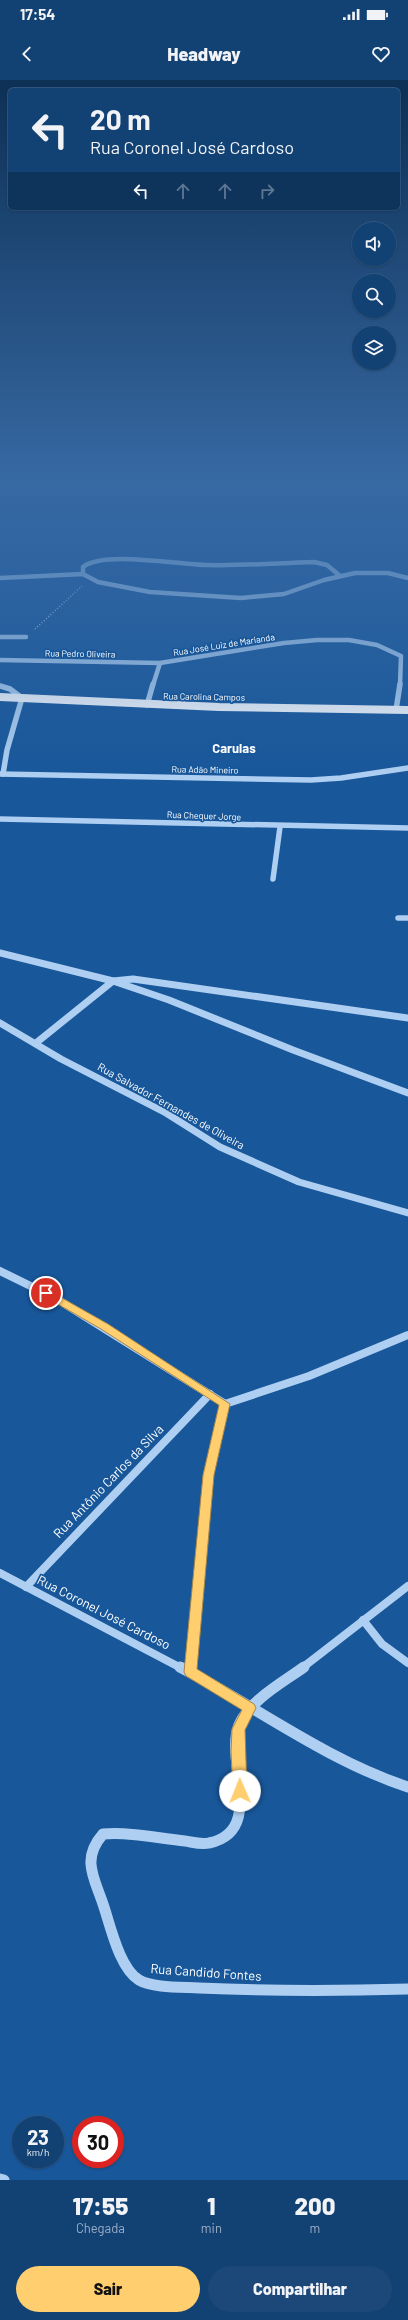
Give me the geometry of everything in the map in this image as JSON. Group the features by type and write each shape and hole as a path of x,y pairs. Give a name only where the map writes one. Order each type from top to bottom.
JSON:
{"main road":[{"name":"Rua Carolina Campos","path":"0,697 147,705 408,710"}],"street":[{"path":"99,581 149,592 235,597 283,594 321,581"},
{"path":"0,637 26,637"},
{"name":"Rua José Luiz de Marianda","path":"160,663 299,641 324,640 364,643 391,649 401,656 402,675 396,710"},
{"name":"Rua Pedro Oliveira","path":"0,660 160,663"},
{"path":"147,705 160,663"},
{"path":"0,686 10,689 22,698 1,774"},
{"path":"0,750 7,750"},
{"name":"Rua Adão Mineiro","path":"1,774 311,780 340,778 408,768"},
{"name":"Rua Chequer Jorge","path":"0,819 280,827 408,828"},
{"path":"273,878 280,827"},
{"path":"398,918 408,918"},
{"path":"0,953 113,982 169,1000 293,1050 408,1093"},
{"path":"36,1043 113,982 133,979 170,983 408,1018"},
{"name":"Rua Salvador Fernandes de Oliveira","path":"0,1023 61,1059 166,1113 220,1147 299,1182 408,1213"},
{"path":"0,1271 64,1303 225,1404"},
{"path":"225,1404 309,1376 408,1335"},
{"name":"Rua Antônio Carlos da Silva","path":"26,1587 210,1394"},
{"path":"190,1672 208,1475 225,1404"},
{"name":"Rua Coronel José Cardoso","path":"0,1573 190,1672 250,1708 378,1777 408,1787"},
{"path":"250,1708 408,1586"},
{"path":"363,1620 382,1644 408,1663"},
{"name":"Rua Candido Fontes","path":"250,1708 238,1729 237,1752 241,1780 239,1813 236,1825 228,1837 208,1843 103,1834 92,1846 90,1855 92,1875 129,1972 140,1981 184,1986 275,1990 408,1989"},
{"path":"0,2179 4,2180"}],"path":[{"path":"26,637 88,581"}],"district":[{"name":"Carulas","path":"234,748"}],"route":[{"path":"46,1293 182,1375 225,1404 208,1475 190,1672 250,1708 238,1729 237,1752 241,1780 240,1791"}]}
